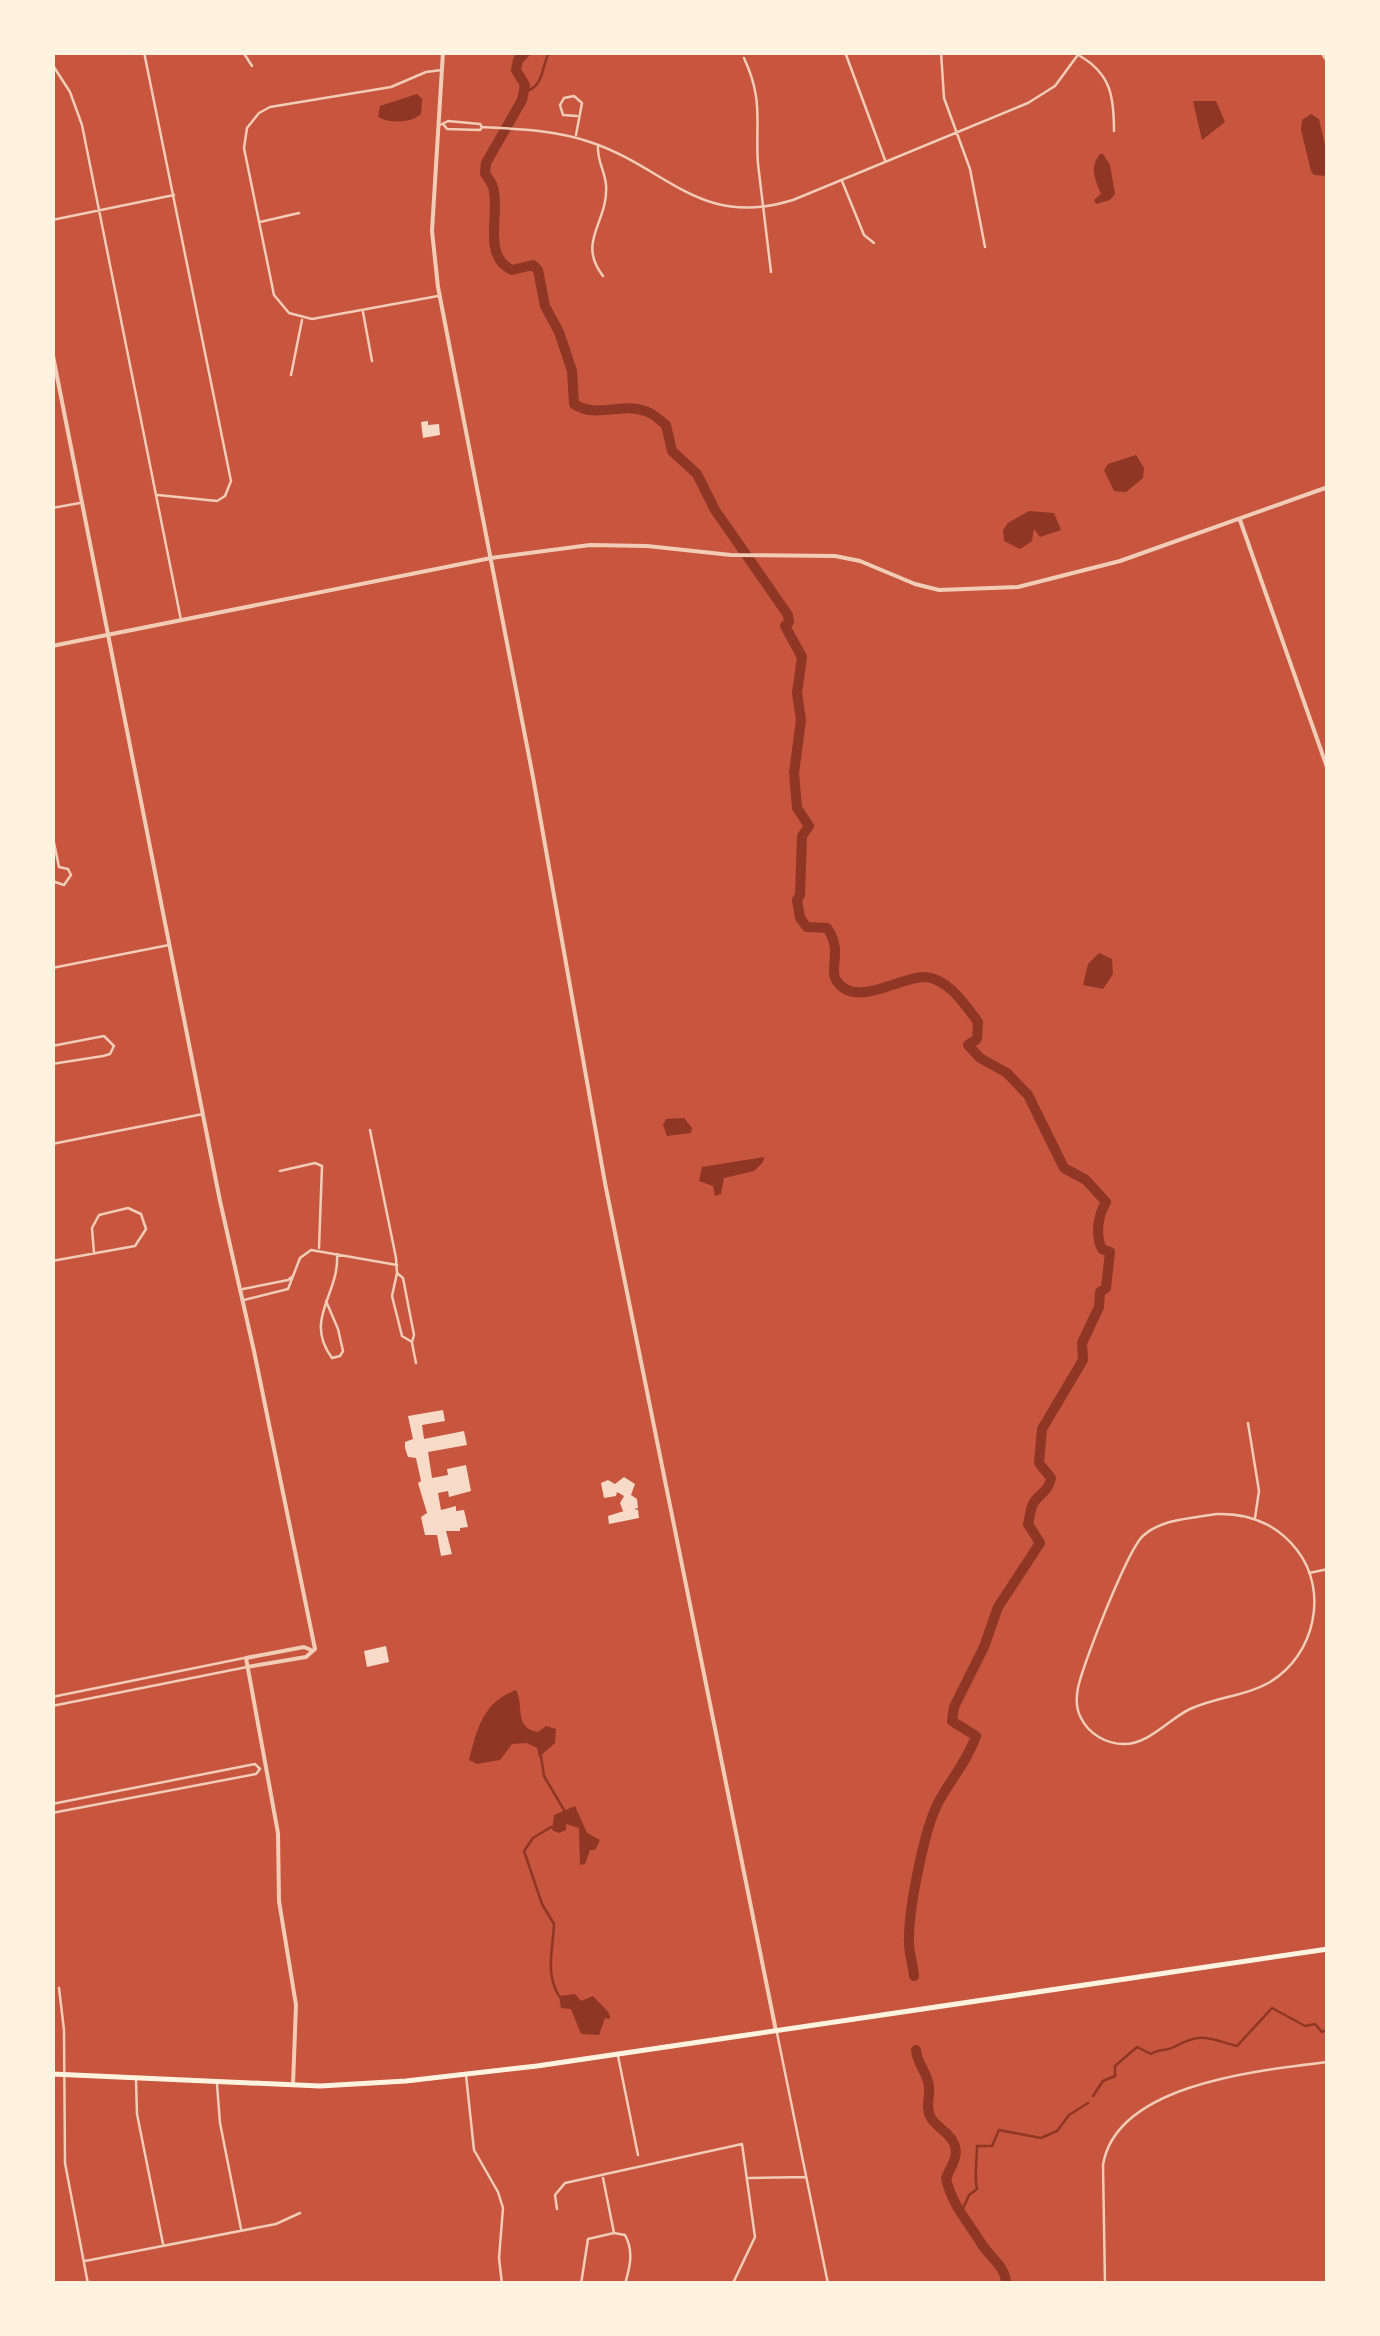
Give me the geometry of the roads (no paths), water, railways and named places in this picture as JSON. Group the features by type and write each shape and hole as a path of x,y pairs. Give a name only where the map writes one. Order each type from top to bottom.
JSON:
{"main road":[{"path":"52,2074 293,2085 356,2085 466,2075 1328,1949"}],"street":[{"path":"144,52 231,481 225,496 217,501 157,496"},
{"path":"243,52 252,66"},
{"path":"442,52 441,125 432,231 440,296 619,1256 828,2284"},
{"path":"845,52 886,162"},
{"path":"941,52 944,98 970,169 984,247"},
{"path":"1322,52 1328,63"},
{"path":"441,125 447,129 482,127 575,137 598,145 691,196 722,206 763,206 793,200 956,133 1042,96 1080,54 1111,88 1114,131"},
{"path":"744,58 759,105 758,159 771,272"},
{"path":"52,64 79,114 182,622"},
{"path":"440,296 303,319 289,313 275,298 245,156 247,128 252,119 270,107 391,87 426,72 442,70"},
{"path":"575,137 577,116 582,110 580,100 574,96 564,98 561,112 570,118 577,116"},
{"path":"598,145 597,155 607,188 591,250 593,262 603,276"},
{"path":"842,180 864,234 874,243"},
{"path":"52,220 175,195"},
{"path":"258,222 299,213"},
{"path":"363,310 372,362"},
{"path":"291,376 303,319"},
{"path":"52,351 313,1650"},
{"path":"52,646 545,549 612,545 752,556 843,557 914,584 947,591 1018,587 1120,561 1328,487"},
{"path":"52,508 82,502"},
{"path":"1240,518 1328,770"},
{"path":"52,833 59,866"},
{"path":"52,871 59,866"},
{"path":"52,881 61,886 69,882 68,869 59,866"},
{"path":"52,968 170,944"},
{"path":"52,1046 104,1036 114,1046 103,1056 52,1064"},
{"path":"52,1144 204,1114"},
{"path":"370,1130 414,1335 416,1363"},
{"path":"280,1171 315,1163 322,1166 319,1249"},
{"path":"52,1261 94,1254 138,1244 146,1228 142,1214 128,1208 99,1215 92,1228 94,1254"},
{"path":"243,1300 290,1287 302,1255 319,1249 397,1265"},
{"path":"326,1301 342,1346 340,1356 335,1358 325,1348 320,1324 322,1307 337,1272 337,1253"},
{"path":"398,1273 394,1280 394,1306 402,1336 412,1342"},
{"path":"241,1290 288,1280 294,1275"},
{"path":"1248,1423 1259,1490 1254,1519"},
{"path":"1236,1514 1284,1536 1310,1573 1314,1597 1309,1635 1297,1657 1273,1680 1189,1710 1132,1744 1110,1742 1089,1730 1078,1712 1080,1681 1139,1538 1158,1526 1236,1514"},
{"path":"1310,1573 1328,1569"},
{"path":"52,1696 304,1647 313,1650"},
{"path":"52,1706 306,1657 313,1650"},
{"path":"246,1658 278,1833 280,1918 296,2005 293,2085"},
{"path":"52,1804 256,1764 260,1769"},
{"path":"52,1813 256,1774 268,1768"},
{"path":"60,1988 66,2163 88,2284"},
{"path":"618,2054 638,2155"},
{"path":"1105,2284 1102,2166 1107,2149 1120,2130 1162,2098 1188,2086 1328,2062"},
{"path":"466,2075 474,2150 498,2192 502,2208 504,2226 498,2258 502,2284"},
{"path":"136,2078 139,2126 163,2246"},
{"path":"218,2082 220,2123 241,2230"},
{"path":"556,2209 555,2195 564,2183 742,2144 755,2237 734,2282"},
{"path":"603,2176 614,2233"},
{"path":"748,2178 807,2177"},
{"path":"84,2262 276,2224 300,2212"},
{"path":"581,2284 588,2239 614,2233 629,2242 631,2262 626,2284"}],"waterway":[{"path":"526,52 518,60 516,70 525,85 522,100 486,163 485,173 495,197 497,255 512,270 533,265 538,270 545,306 572,371 574,404 591,410 636,409 651,413 666,425 672,451 697,474 715,510 788,615 785,626 802,657 797,693 801,720 794,773 797,808 809,826 802,836 797,900 800,918 807,927 827,928 834,944 834,975 844,988 866,992 925,977 949,987 978,1022 977,1039 968,1045 980,1058 1007,1073 1028,1095 1064,1168 1086,1180 1106,1202 1098,1231 1102,1249 1110,1252 1106,1288 1100,1292 1099,1307 1082,1343 1083,1360 1042,1429 1039,1463 1051,1478 1033,1504 1028,1524 1040,1543 998,1607 984,1647 954,1707 952,1721 976,1736 938,1803 923,1850 910,1925 914,1976"},
{"path":"524,92 539,82 549,52"},
{"path":"541,1756 544,1776 564,1810"},
{"path":"551,1827 533,1838 524,1851 542,1904 554,1924 551,1970 559,1996"},
{"path":"1093,2096 1103,2081 1115,2076 1115,2066 1137,2047 1151,2054 1191,2039 1205,2038 1237,2046 1272,2008 1305,2026 1315,2024 1322,2032 1328,2029"},
{"path":"916,2050 928,2082 929,2114 955,2146 946,2178 948,2187 1000,2267 1006,2284"},
{"path":"961,2213 969,2195 977,2189 977,2146 992,2146 999,2130 1041,2138 1057,2131 1069,2115 1088,2103"}]}
